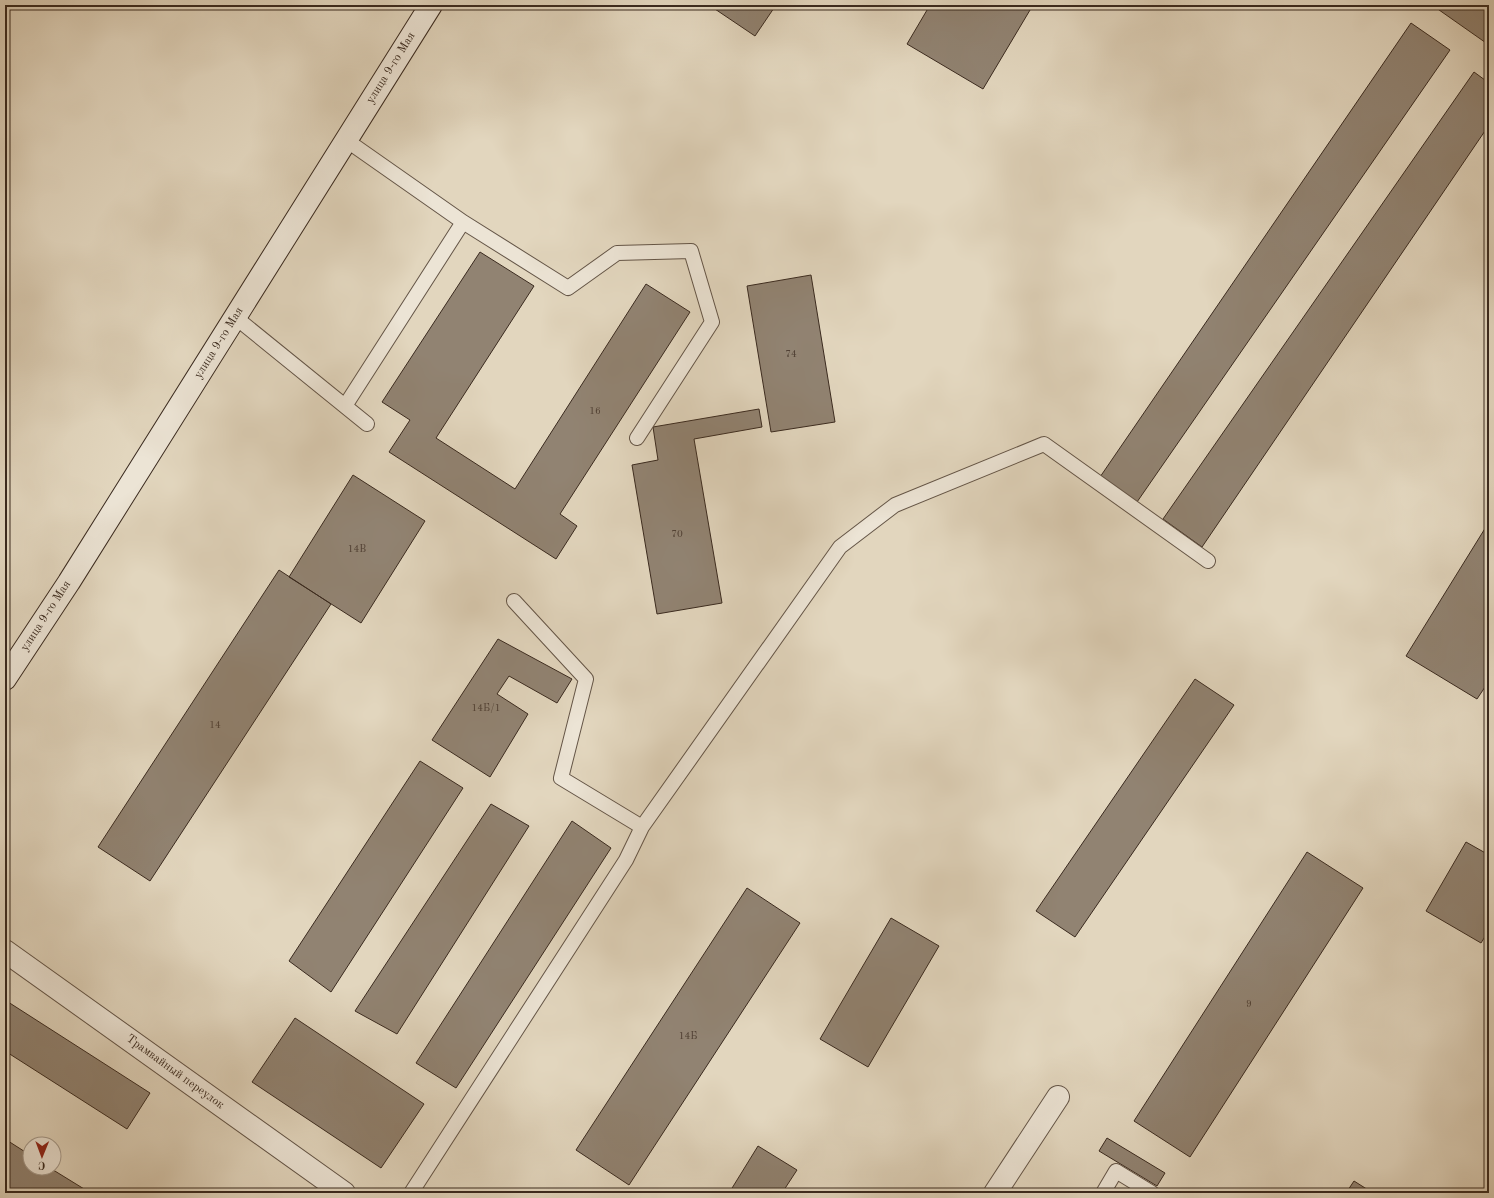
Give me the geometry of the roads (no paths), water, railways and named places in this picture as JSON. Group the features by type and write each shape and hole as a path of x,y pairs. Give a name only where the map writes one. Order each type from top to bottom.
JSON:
{"main road":[{"name":"улица 9-го Мая","path":"5,679 73,575 431,5"},
{"name":"Трамвайный переулок","path":"5,951 344,1193"},
{"path":"995,1193 1058,1097"}],"lane":[{"path":"346,140 463,222 568,288 617,253 691,251 712,322 637,438"},
{"path":"344,406 463,222"},
{"path":"235,317 367,424"},
{"path":"411,1193 626,860 642,827 840,547 895,505 1044,444 1208,561"},
{"path":"514,601 586,679 562,778 642,827"},
{"path":"1103,1193 1116,1171 1152,1193"}]}
